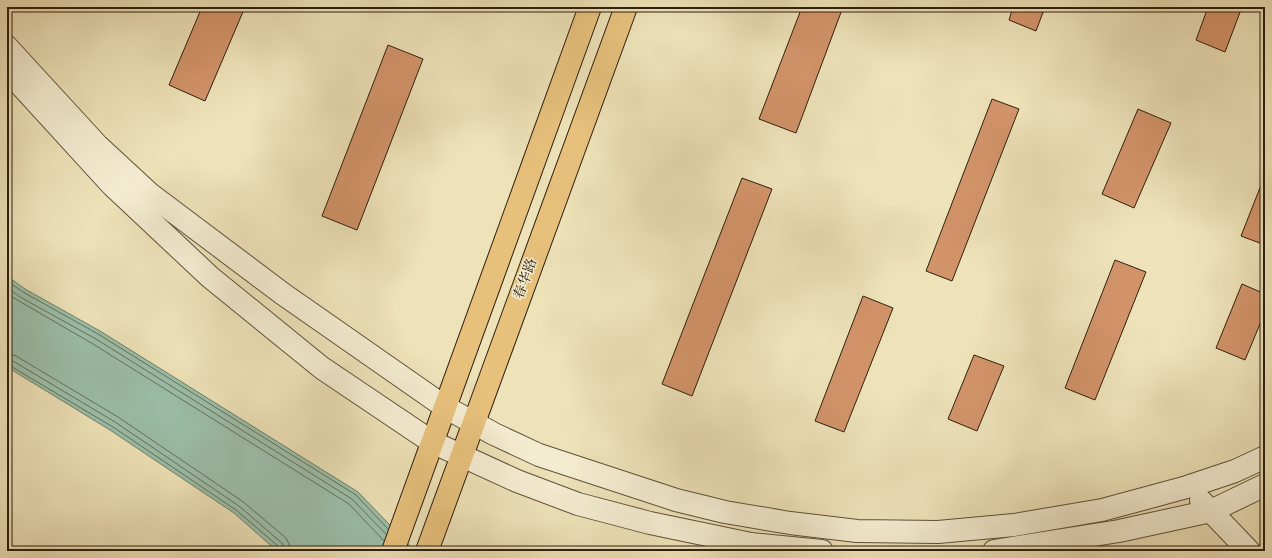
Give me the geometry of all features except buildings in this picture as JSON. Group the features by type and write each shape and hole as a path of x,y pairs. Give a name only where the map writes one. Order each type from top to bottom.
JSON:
{"main road":[{"path":"393,551 590,7"},
{"name":"春华路","path":"427,551 626,7"}],"street":[{"path":"7,47 97,145 150,194 283,294 445,407 473,423 539,455 676,500 725,512 790,523 857,531 938,532 1014,525 1102,510 1187,487 1235,471 1265,457"},
{"path":"7,70 112,185 210,277 322,368 432,442 517,481 578,504 650,524 751,544 822,551"},
{"path":"994,551 1119,531 1211,511 1265,484"},
{"path":"1187,487 1249,551"}],"water":[{"path":"7,276 25,289 100,331 358,492 415,551 277,551 234,513 110,430 7,367"}]}
